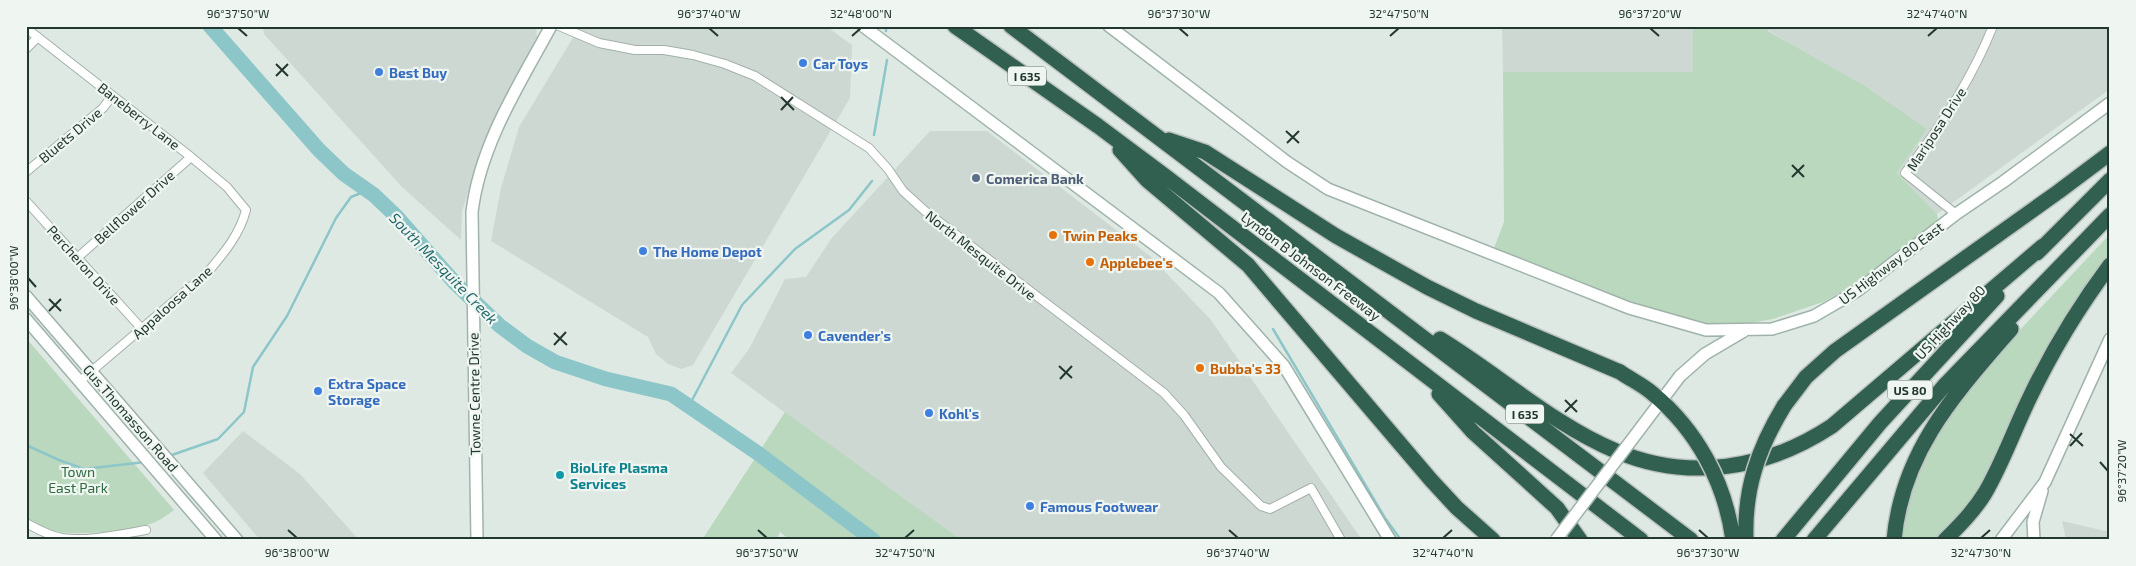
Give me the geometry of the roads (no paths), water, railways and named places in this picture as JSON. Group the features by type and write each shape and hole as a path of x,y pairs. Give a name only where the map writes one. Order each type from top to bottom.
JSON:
{"highway":[{"name":"Lyndon B Johnson Freeway","path":"955,26 1098,126 1641,540"},
{"name":"Lyndon B Johnson Freeway","path":"1011,26 1691,540"},
{"path":"1098,126 1147,180 1248,265 1444,494 1493,540"},
{"path":"1157,137 1205,152 1336,236 1427,287 1476,311 1620,372 1652,392 1688,429 1709,462 1723,492 1733,540"},
{"path":"1746,540 1745,520 1750,483 1761,449 1784,406 1806,377 1835,351 2110,153"},
{"name":"US Highway 80","path":"1783,540 1909,390 2043,246 2110,180"},
{"name":"US 80","path":"1814,540 1944,386 2110,215"},
{"path":"1358,288 1459,351 1513,390 1571,427 1615,451 1634,458 1675,466 1726,467 1776,456 1814,438 1832,426 2043,246"},
{"path":"1945,540 1967,518 1984,493 2029,398 2083,304 2110,265"},
{"path":"1894,540 1897,513 1904,486 1925,438 1957,395 2034,302 2050,276"},
{"path":"2074,321 2110,276"},
{"path":"1413,365 1473,432 1557,508 1580,540"}],"main road":[{"name":"Towne Centre Drive","path":"477,540 473,372 472,212 474,198 485,157 497,128 551,26"},
{"path":"864,26 1220,293 1284,366 1390,540"},
{"path":"1108,26 1287,162 1328,189 1629,308 1706,330 1746,330"},
{"name":"US Highway 80 East","path":"1556,540 1680,376 1705,354 1746,330 1772,329 1793,324 1834,306 1857,291 1956,214 2003,182 2110,103"},
{"name":"Gus Thomasson Road","path":"26,296 237,540"},
{"name":"Gus Thomasson Road","path":"26,319 216,540"},
{"path":"2034,540 2033,522 2044,482 2110,339"},
{"path":"2000,540 2044,482"}],"street":[{"name":"North Mesquite Drive","path":"559,26 599,43 635,50 664,50 693,55 725,64 756,76 869,148 888,169 903,191 931,217 1164,393 1184,415 1221,467 1261,506 1270,509 1311,488 1342,540"},
{"name":"Mariposa Drive","path":"1956,214 1905,173 1959,95 1984,50 1993,26"},
{"name":"Baneberry Lane","path":"26,28 112,96 155,127 227,188 246,210"},
{"path":"26,50 38,37"},
{"name":"Bluets Drive","path":"26,172 103,108 112,96"},
{"name":"Bellflower Drive","path":"77,258 191,157"},
{"name":"Percheron Drive","path":"26,201 142,329"},
{"name":"Appaloosa Lane","path":"80,381 92,373 208,272 225,252 243,222 246,210"},
{"path":"26,523 43,532 62,538 90,539 146,530"}],"waterway":[{"name":"South Mesquite Creek","path":"210,26 319,150 344,174 374,195 397,217 455,283 500,326 527,346 555,362 606,379 671,394 759,454 873,540"},
{"path":"886,26 886,31"},
{"path":"874,135 887,60"},
{"path":"689,406 742,305 795,249 849,210 872,181"},
{"path":"169,456 218,439 244,412 253,367 287,316 336,218 351,197 361,193 374,195"},
{"path":"1273,329 1385,518 1401,540"},
{"path":"26,445 84,469 145,462"}],"place":[{"name":"Car Toys","path":"803,63"},
{"name":"Best Buy","path":"379,72"},
{"name":"Comerica Bank","path":"976,178"},
{"name":"Twin Peaks","path":"1053,235"},
{"name":"The Home Depot","path":"643,251"},
{"name":"Applebee's","path":"1090,262"},
{"name":"Cavender's","path":"808,335"},
{"name":"Bubba's 33","path":"1200,368"},
{"name":"Extra Space Storage","path":"318,391"},
{"name":"Kohl's","path":"929,413"},
{"name":"BioLife Plasma Services","path":"560,475"},
{"name":"Famous Footwear","path":"1030,506"}],"park label":[{"name":"Town East Park","path":"78,480"}]}
